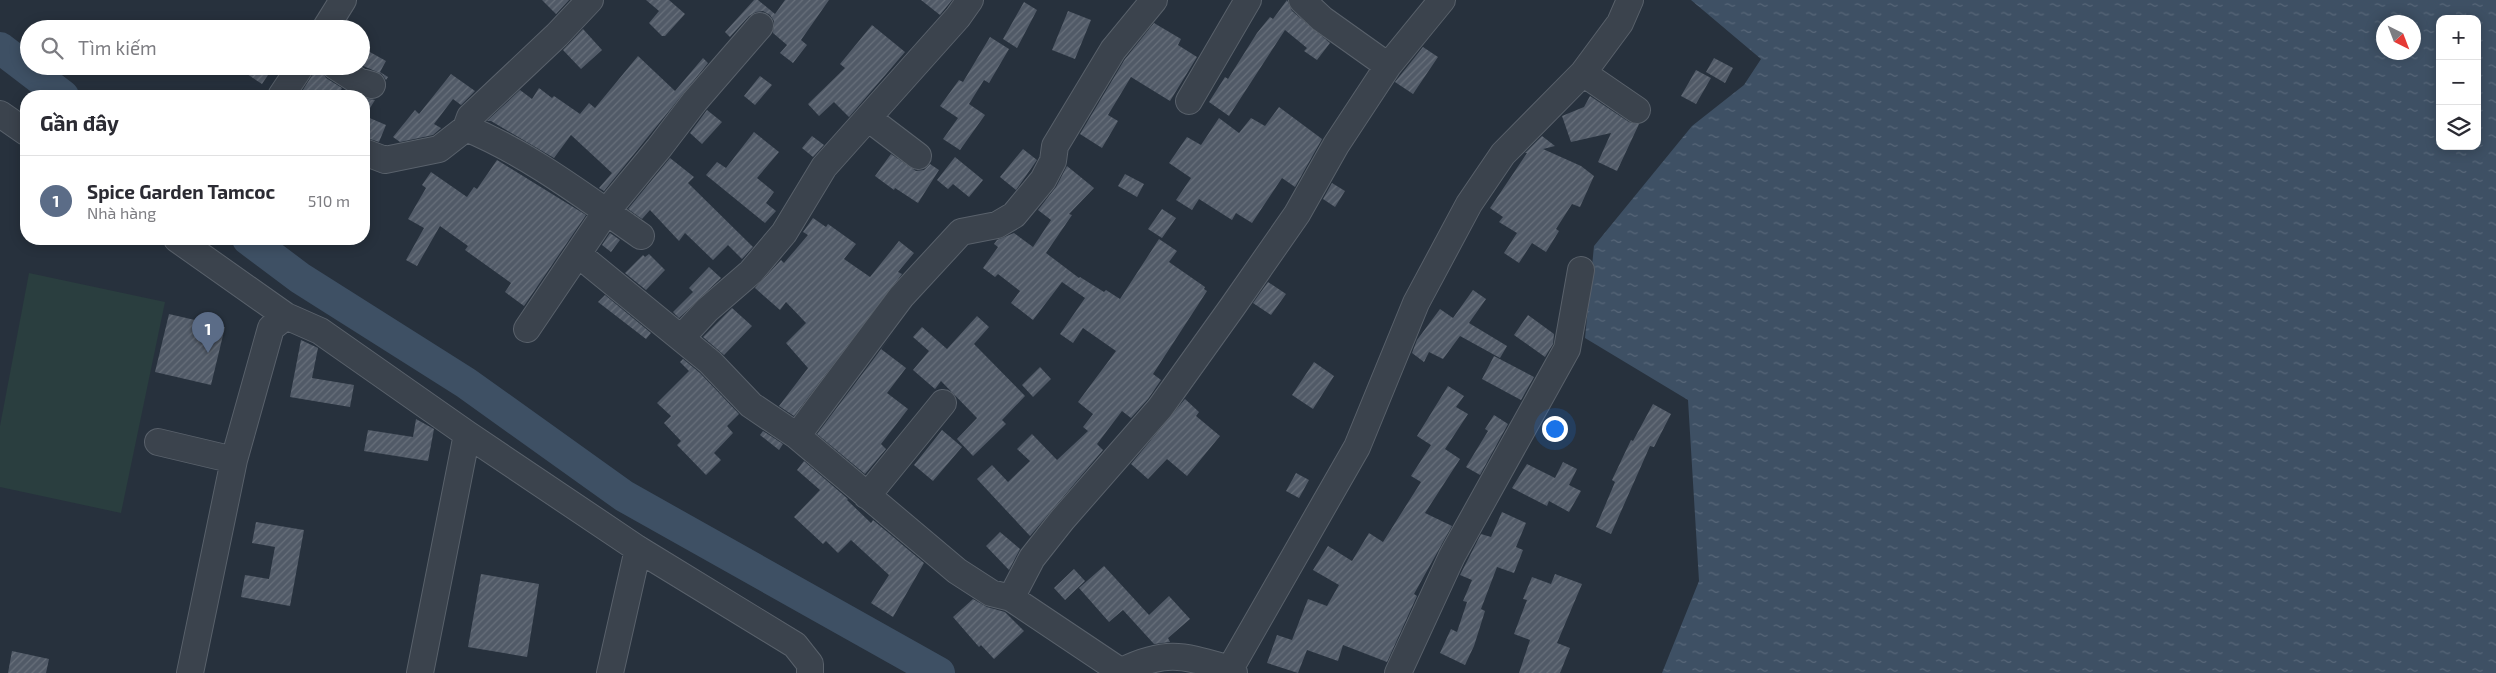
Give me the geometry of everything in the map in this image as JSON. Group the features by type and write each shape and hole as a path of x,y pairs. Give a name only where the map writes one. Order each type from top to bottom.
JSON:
{"street":[{"path":"331,20 343,0"},
{"path":"370,154 385,160 439,149 466,128 470,117 476,110 557,35 590,0"},
{"path":"681,338 707,310 751,272 784,233 824,167 958,17 970,0"},
{"path":"797,436 901,297 961,232 997,225 1014,215 1037,187 1053,161 1055,146 1113,50 1154,0"},
{"path":"1189,101 1248,0"},
{"path":"1302,0 1322,19 1388,66"},
{"path":"1011,598 1032,558 1062,520 1160,408 1297,214 1336,145 1388,66 1442,0"},
{"path":"578,255 710,362 751,405 797,436 957,571 991,593 1011,598 1123,672 1160,656 1188,658 1232,671 1357,447 1416,303 1469,204 1503,154 1583,73 1620,24 1630,0"},
{"path":"527,329 606,212 695,101 760,26"},
{"path":"1583,73 1637,110"},
{"path":"285,90 295,75"},
{"path":"349,75 358,81 372,85"},
{"path":"0,114 20,128"},
{"path":"868,118 918,156"},
{"path":"466,128 493,139 516,152 641,236"},
{"path":"185,245 286,316 320,331 467,434 638,549 794,645 810,664 810,673"},
{"path":"1398,673 1452,556 1567,349 1581,270"},
{"path":"190,673 234,460 271,328 286,316"},
{"path":"867,496 943,403"},
{"path":"420,673 467,434"},
{"path":"158,442 234,460"},
{"path":"610,673 638,549"}],"green space":[{"path":"29,273 165,302 121,513 0,487 0,426"}],"water":[{"path":"1691,0 2496,0 2496,673 1662,673 1699,581 1688,400 1585,338 1594,246 1692,126 1744,85 1761,59"}],"building":[{"path":"542,0 569,0 556,14"},
{"path":"646,0 669,0 685,14 665,36 662,36 649,23 659,11"},
{"path":"754,0 758,0 775,14 785,0 829,0 801,40 807,45 793,63 780,53 787,45 773,33 774,21 770,15 763,11 749,16 730,37 725,32"},
{"path":"921,0 952,0 940,15"},
{"path":"1287,0 1292,11 1330,43 1317,60 1304,51 1307,48 1285,30 1229,116 1209,102 1225,77 1228,79 1257,33 1270,17 1273,19"},
{"path":"1024,2 1037,10 1017,48 1003,39"},
{"path":"1068,11 1091,20 1075,59 1052,50"},
{"path":"1154,23 1181,39 1178,45 1197,57 1170,101 1131,77 1108,115 1118,121 1102,148 1080,134 1125,59"},
{"path":"872,25 905,52 849,117 834,102 819,116 808,104 845,68 840,64"},
{"path":"583,29 602,50 581,69 563,50"},
{"path":"990,37 1009,49 989,83 984,80 969,104 985,115 960,150 943,139 958,118 940,106 959,80 963,82"},
{"path":"1423,47 1438,57 1413,94 1395,82"},
{"path":"370,52 386,61 380,72 388,77 386,80 382,74 370,69"},
{"path":"638,56 675,91 703,58 708,63 604,191 599,188 612,173 571,135 554,158 491,121 487,121 520,90 532,99 539,88 580,114 589,103 595,108"},
{"path":"1714,58 1733,68 1725,83 1706,72"},
{"path":"1696,70 1711,78 1696,104 1681,96"},
{"path":"451,74 475,91 461,105 453,99 434,124 441,128 433,135 400,142 393,137 415,110 419,114"},
{"path":"248,75 268,75 262,84"},
{"path":"312,75 324,75 326,78 342,88 341,90 303,90"},
{"path":"760,76 772,85 755,105 744,96"},
{"path":"1590,96 1629,122 1639,124 1617,171 1598,162 1611,133 1571,142 1562,116 1584,107"},
{"path":"370,99 375,100 370,108"},
{"path":"1279,107 1322,139 1295,187 1282,178 1252,223 1236,213 1232,220 1199,199 1192,210 1176,200 1191,178 1169,163 1187,137 1201,145 1219,118 1239,133 1251,118 1265,126"},
{"path":"707,110 722,122 702,144 690,133"},
{"path":"370,118 386,125 379,142 370,139"},
{"path":"754,132 779,152 757,178 774,192 766,203 776,211 765,223 706,175 717,162 726,168"},
{"path":"812,136 824,145 813,157 802,148"},
{"path":"1542,136 1555,146 1543,149 1581,166 1594,176 1580,207 1572,204 1556,229 1559,231 1546,252 1532,243 1519,263 1504,253 1517,233 1499,222 1503,217 1490,208 1527,153 1525,153"},
{"path":"1023,149 1037,160 1016,190 1000,177"},
{"path":"891,154 916,171 924,170 930,164 939,170 918,203 895,188 894,190 875,176"},
{"path":"955,157 983,180 969,197 953,184 948,189 937,180"},
{"path":"670,158 694,177 688,183 753,247 742,259 728,245 713,260 685,233 679,241 650,210 642,219 628,209"},
{"path":"497,160 586,215 524,306 505,292 511,283 465,250 468,246 440,226 417,266 406,260 424,228 408,219 426,188 422,185 431,172 467,197 474,187 477,189"},
{"path":"1067,166 1094,188 1069,214 1072,215 1046,253 1079,278 1104,292 1106,290 1120,299 1159,239 1177,251 1169,262 1205,287 1204,289 1207,291 1153,374 1161,380 1148,399 1131,418 1122,411 1097,444 1103,450 1030,536 977,479 992,465 1008,482 1030,461 1017,449 1032,434 1057,460 1088,431 1083,427 1093,414 1078,402 1116,351 1083,328 1073,343 1060,334 1085,298 1062,282 1033,320 1011,303 1020,291 998,274 995,277 983,268 998,247 994,244 997,240 1014,233 1033,247 1051,220 1038,210 1056,187"},
{"path":"1125,174 1144,184 1137,197 1118,186"},
{"path":"1332,183 1345,191 1335,207 1323,199"},
{"path":"1162,209 1176,218 1162,238 1148,229"},
{"path":"813,218 826,227 828,224 856,244 844,259 870,277 899,241 914,253 898,272 902,274 794,416 779,406 808,368 786,343 806,323 786,302 780,310 755,288 781,260 784,263 808,235 803,232"},
{"path":"610,233 620,240 611,252 602,245"},
{"path":"649,254 665,270 646,290 625,273 643,255 645,257"},
{"path":"709,267 721,278 679,318 673,312 693,292 689,288"},
{"path":"1268,282 1286,294 1271,315 1253,303"},
{"path":"1473,290 1486,299 1469,323 1507,346 1500,358 1460,336 1443,359 1429,352 1424,362 1412,353 1417,340 1440,309 1453,318"},
{"path":"605,295 651,333 646,339 598,302"},
{"path":"732,308 752,326 724,355 703,337"},
{"path":"169,314 225,327 211,385 155,372"},
{"path":"1528,315 1554,334 1553,344 1545,357 1514,335"},
{"path":"977,316 989,327 974,344 1025,396 1002,420 1006,424 973,456 957,439 977,418 941,381 935,389 913,370 929,351 913,337 922,327 947,349"},
{"path":"301,340 318,348 312,378 354,385 350,407 290,397"},
{"path":"881,349 906,368 887,393 908,409 881,444 886,449 865,474 817,434"},
{"path":"1494,356 1534,377 1521,400 1482,379"},
{"path":"683,359 700,373 739,414 727,426 733,433 714,453 721,460 706,475 677,445 681,441 664,423 671,416 657,403 689,371 680,362"},
{"path":"1314,362 1334,376 1313,409 1292,395"},
{"path":"1040,367 1051,379 1033,397 1022,385"},
{"path":"1448,386 1464,396 1456,407 1468,414 1445,449 1460,459 1425,513 1452,526 1414,594 1417,596 1387,662 1343,645 1338,661 1307,650 1298,673 1267,663 1277,635 1292,640 1308,599 1327,606 1339,585 1313,570 1328,546 1352,561 1369,533 1383,542 1421,482 1411,476 1431,445 1417,436"},
{"path":"1185,399 1199,412 1196,416 1220,436 1187,476 1167,459 1148,479 1131,464"},
{"path":"1653,404 1671,414 1654,447 1650,446 1611,534 1596,527 1615,482 1612,480 1631,440 1633,441"},
{"path":"1494,415 1508,424 1480,475 1466,467 1488,431 1485,429"},
{"path":"416,419 434,429 428,461 364,451 368,430 413,437"},
{"path":"942,430 962,447 933,481 914,465"},
{"path":"763,431 783,444 779,450 760,435"},
{"path":"804,461 848,499 871,523 873,520 924,563 893,617 871,603 889,575 851,540 838,553 826,541 823,544 794,517 820,490 797,470"},
{"path":"1563,462 1577,469 1569,485 1581,491 1569,512 1549,501 1547,506 1512,488 1527,464 1555,478"},
{"path":"1296,473 1309,480 1299,498 1286,491"},
{"path":"1502,512 1526,523 1516,547 1523,550 1514,573 1497,567 1481,609 1485,611 1474,646 1465,665 1440,653 1451,629 1457,632 1467,602 1463,601 1472,580 1460,575 1481,534 1491,537"},
{"path":"256,522 304,530 290,606 241,597 245,575 269,579 275,547 252,543"},
{"path":"1000,532 1020,549 1009,570 986,546"},
{"path":"1104,566 1149,615 1169,596 1190,619 1168,638 1170,642 1154,644 1123,610 1109,622 1079,588"},
{"path":"1074,569 1085,581 1065,600 1054,588"},
{"path":"481,574 539,584 527,657 468,647"},
{"path":"1555,574 1582,584 1557,643 1570,648 1560,673 1519,673 1530,640 1514,634 1527,600 1523,599 1532,577 1551,584"},
{"path":"973,599 987,607 1005,612 1024,631 994,659 981,645 979,647 953,617"},
{"path":"12,651 49,659 46,673 8,673"}],"waterway":[{"path":"0,48 20,63"},
{"path":"35,75 55,90"},
{"path":"256,245 300,278 466,383 624,496 939,673"}],"place":[{"name":"Spice Garden Tamcoc","path":"208,353"}]}
